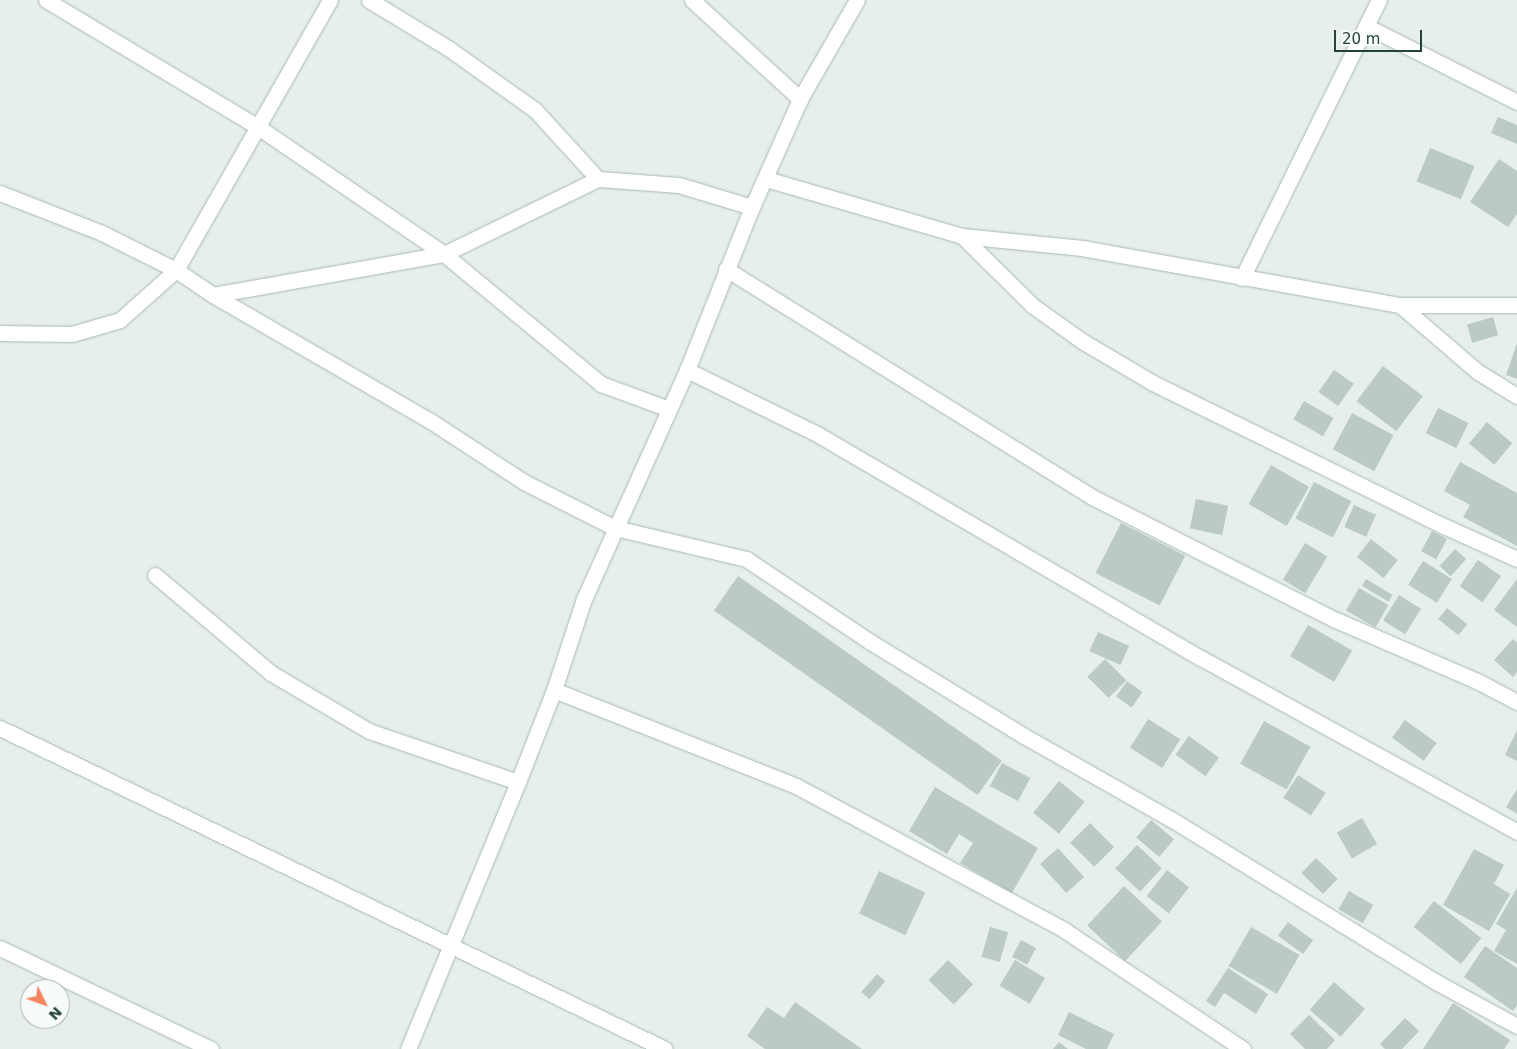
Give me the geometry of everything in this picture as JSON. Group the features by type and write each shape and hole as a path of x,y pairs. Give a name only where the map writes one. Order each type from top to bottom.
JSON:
{"street":[{"path":"46,0 258,127 444,254 601,384 669,409"},
{"path":"0,332 72,334 120,320 176,270 330,0"},
{"path":"369,0 448,48 535,110 598,179"},
{"path":"692,0 800,99"},
{"path":"408,1049 554,690 584,599 687,370 726,269 800,99 857,0"},
{"path":"1242,278 1379,0"},
{"path":"1366,26 1517,102"},
{"path":"213,295 444,254 598,179 679,185 752,208"},
{"path":"766,179 962,236 1082,248 1400,305 1517,305"},
{"path":"0,193 102,233 176,270 213,295 429,420 524,482 615,528 746,559 869,641 1024,736 1171,819 1436,982 1517,1026"},
{"path":"962,236 1033,306 1082,341 1153,383 1446,527 1517,558"},
{"path":"726,269 1094,498 1336,620 1477,681 1517,702"},
{"path":"1400,305 1478,372 1517,396"},
{"path":"687,370 817,434 1202,658 1517,832"},
{"path":"155,574 271,673 369,731 518,782"},
{"path":"554,690 796,786 1064,930 1244,1049"},
{"path":"0,728 665,1049"},
{"path":"0,948 211,1049"}],"building":[{"path":"1498,117 1517,125 1517,144 1491,133"},
{"path":"1430,148 1475,166 1461,199 1417,181"},
{"path":"1499,159 1517,171 1517,214 1508,227 1470,202"},
{"path":"1493,317 1498,335 1472,343 1467,324"},
{"path":"1517,343 1517,379 1506,375"},
{"path":"1383,366 1423,396 1396,431 1357,401"},
{"path":"1334,370 1354,384 1338,406 1319,392"},
{"path":"1304,401 1333,418 1323,436 1294,419"},
{"path":"1438,408 1469,423 1456,448 1426,433"},
{"path":"1352,413 1393,435 1374,471 1333,449"},
{"path":"1487,422 1512,443 1494,465 1469,443"},
{"path":"1460,462 1517,493 1517,546 1463,517 1470,505 1444,491"},
{"path":"1271,465 1309,487 1287,526 1248,504"},
{"path":"1314,482 1351,501 1333,538 1295,519"},
{"path":"1196,499 1228,506 1222,535 1190,528"},
{"path":"1354,505 1376,515 1366,537 1344,527"},
{"path":"1121,523 1185,556 1160,606 1096,573"},
{"path":"1432,531 1447,539 1436,559 1421,551"},
{"path":"1371,539 1398,560 1384,578 1357,557"},
{"path":"1305,543 1327,556 1305,593 1283,580"},
{"path":"1455,549 1466,559 1451,576 1440,566"},
{"path":"1478,560 1501,576 1483,602 1460,586"},
{"path":"1423,561 1452,579 1437,603 1408,585"},
{"path":"738,576 1002,761 978,795 714,610"},
{"path":"1366,579 1393,595 1388,602 1362,586"},
{"path":"1517,579 1517,627 1494,610"},
{"path":"1359,588 1388,605 1375,628 1346,611"},
{"path":"1399,595 1421,609 1405,634 1383,620"},
{"path":"1447,608 1467,624 1458,635 1438,619"},
{"path":"1308,625 1352,650 1334,682 1290,656"},
{"path":"1098,632 1129,646 1121,665 1089,651"},
{"path":"1513,639 1517,642 1517,672 1513,677 1494,660"},
{"path":"1105,659 1126,680 1109,698 1087,677"},
{"path":"1127,681 1143,692 1132,707 1116,697"},
{"path":"1148,719 1180,739 1162,768 1130,748"},
{"path":"1405,720 1437,743 1424,761 1392,738"},
{"path":"1264,721 1310,747 1287,790 1240,764"},
{"path":"1517,730 1517,761 1505,755"},
{"path":"1189,736 1219,758 1205,776 1175,755"},
{"path":"1002,763 1030,778 1018,801 990,786"},
{"path":"1298,775 1326,793 1311,816 1283,798"},
{"path":"1059,781 1085,802 1059,834 1033,813"},
{"path":"935,787 1038,848 1012,893 960,863 973,843 959,834 947,854 909,831"},
{"path":"1517,789 1517,814 1506,807"},
{"path":"1362,818 1377,844 1352,858 1337,832"},
{"path":"1151,820 1174,839 1159,857 1136,838"},
{"path":"1090,823 1114,847 1094,867 1070,843"},
{"path":"1137,845 1162,868 1140,892 1115,868"},
{"path":"1058,848 1084,877 1066,893 1040,864"},
{"path":"1474,849 1504,865 1494,884 1510,894 1489,931 1443,905"},
{"path":"1316,858 1338,879 1323,894 1301,873"},
{"path":"1167,870 1189,887 1169,913 1147,896"},
{"path":"879,871 925,893 905,935 859,914"},
{"path":"1124,886 1162,921 1125,961 1087,925"},
{"path":"1517,888 1517,964 1494,951 1506,930 1496,924"},
{"path":"1349,891 1373,905 1363,923 1338,909"},
{"path":"1434,901 1481,938 1461,964 1414,927"},
{"path":"1288,922 1313,940 1303,954 1278,936"},
{"path":"990,927 1008,932 1000,962 981,957"},
{"path":"1251,927 1299,955 1277,994 1228,966"},
{"path":"1021,940 1036,948 1027,965 1012,957"},
{"path":"1485,946 1517,968 1517,1005 1513,1011 1464,977"},
{"path":"948,960 973,984 954,1004 929,980"},
{"path":"1015,960 1045,978 1030,1004 1000,986"},
{"path":"1228,968 1268,994 1256,1014 1224,993 1215,1007 1206,1001"},
{"path":"877,974 885,981 870,999 861,992"},
{"path":"1334,982 1365,1009 1341,1037 1310,1010"},
{"path":"795,1002 862,1049 765,1049 747,1036 767,1007 784,1018"},
{"path":"1453,1003 1510,1040 1504,1049 1423,1049"},
{"path":"1069,1012 1114,1034 1107,1049 1086,1049 1058,1035"},
{"path":"1309,1015 1335,1040 1327,1049 1305,1049 1290,1034"},
{"path":"1405,1018 1419,1031 1402,1049 1385,1049 1380,1044"},
{"path":"1059,1042 1068,1049 1053,1049"}]}
